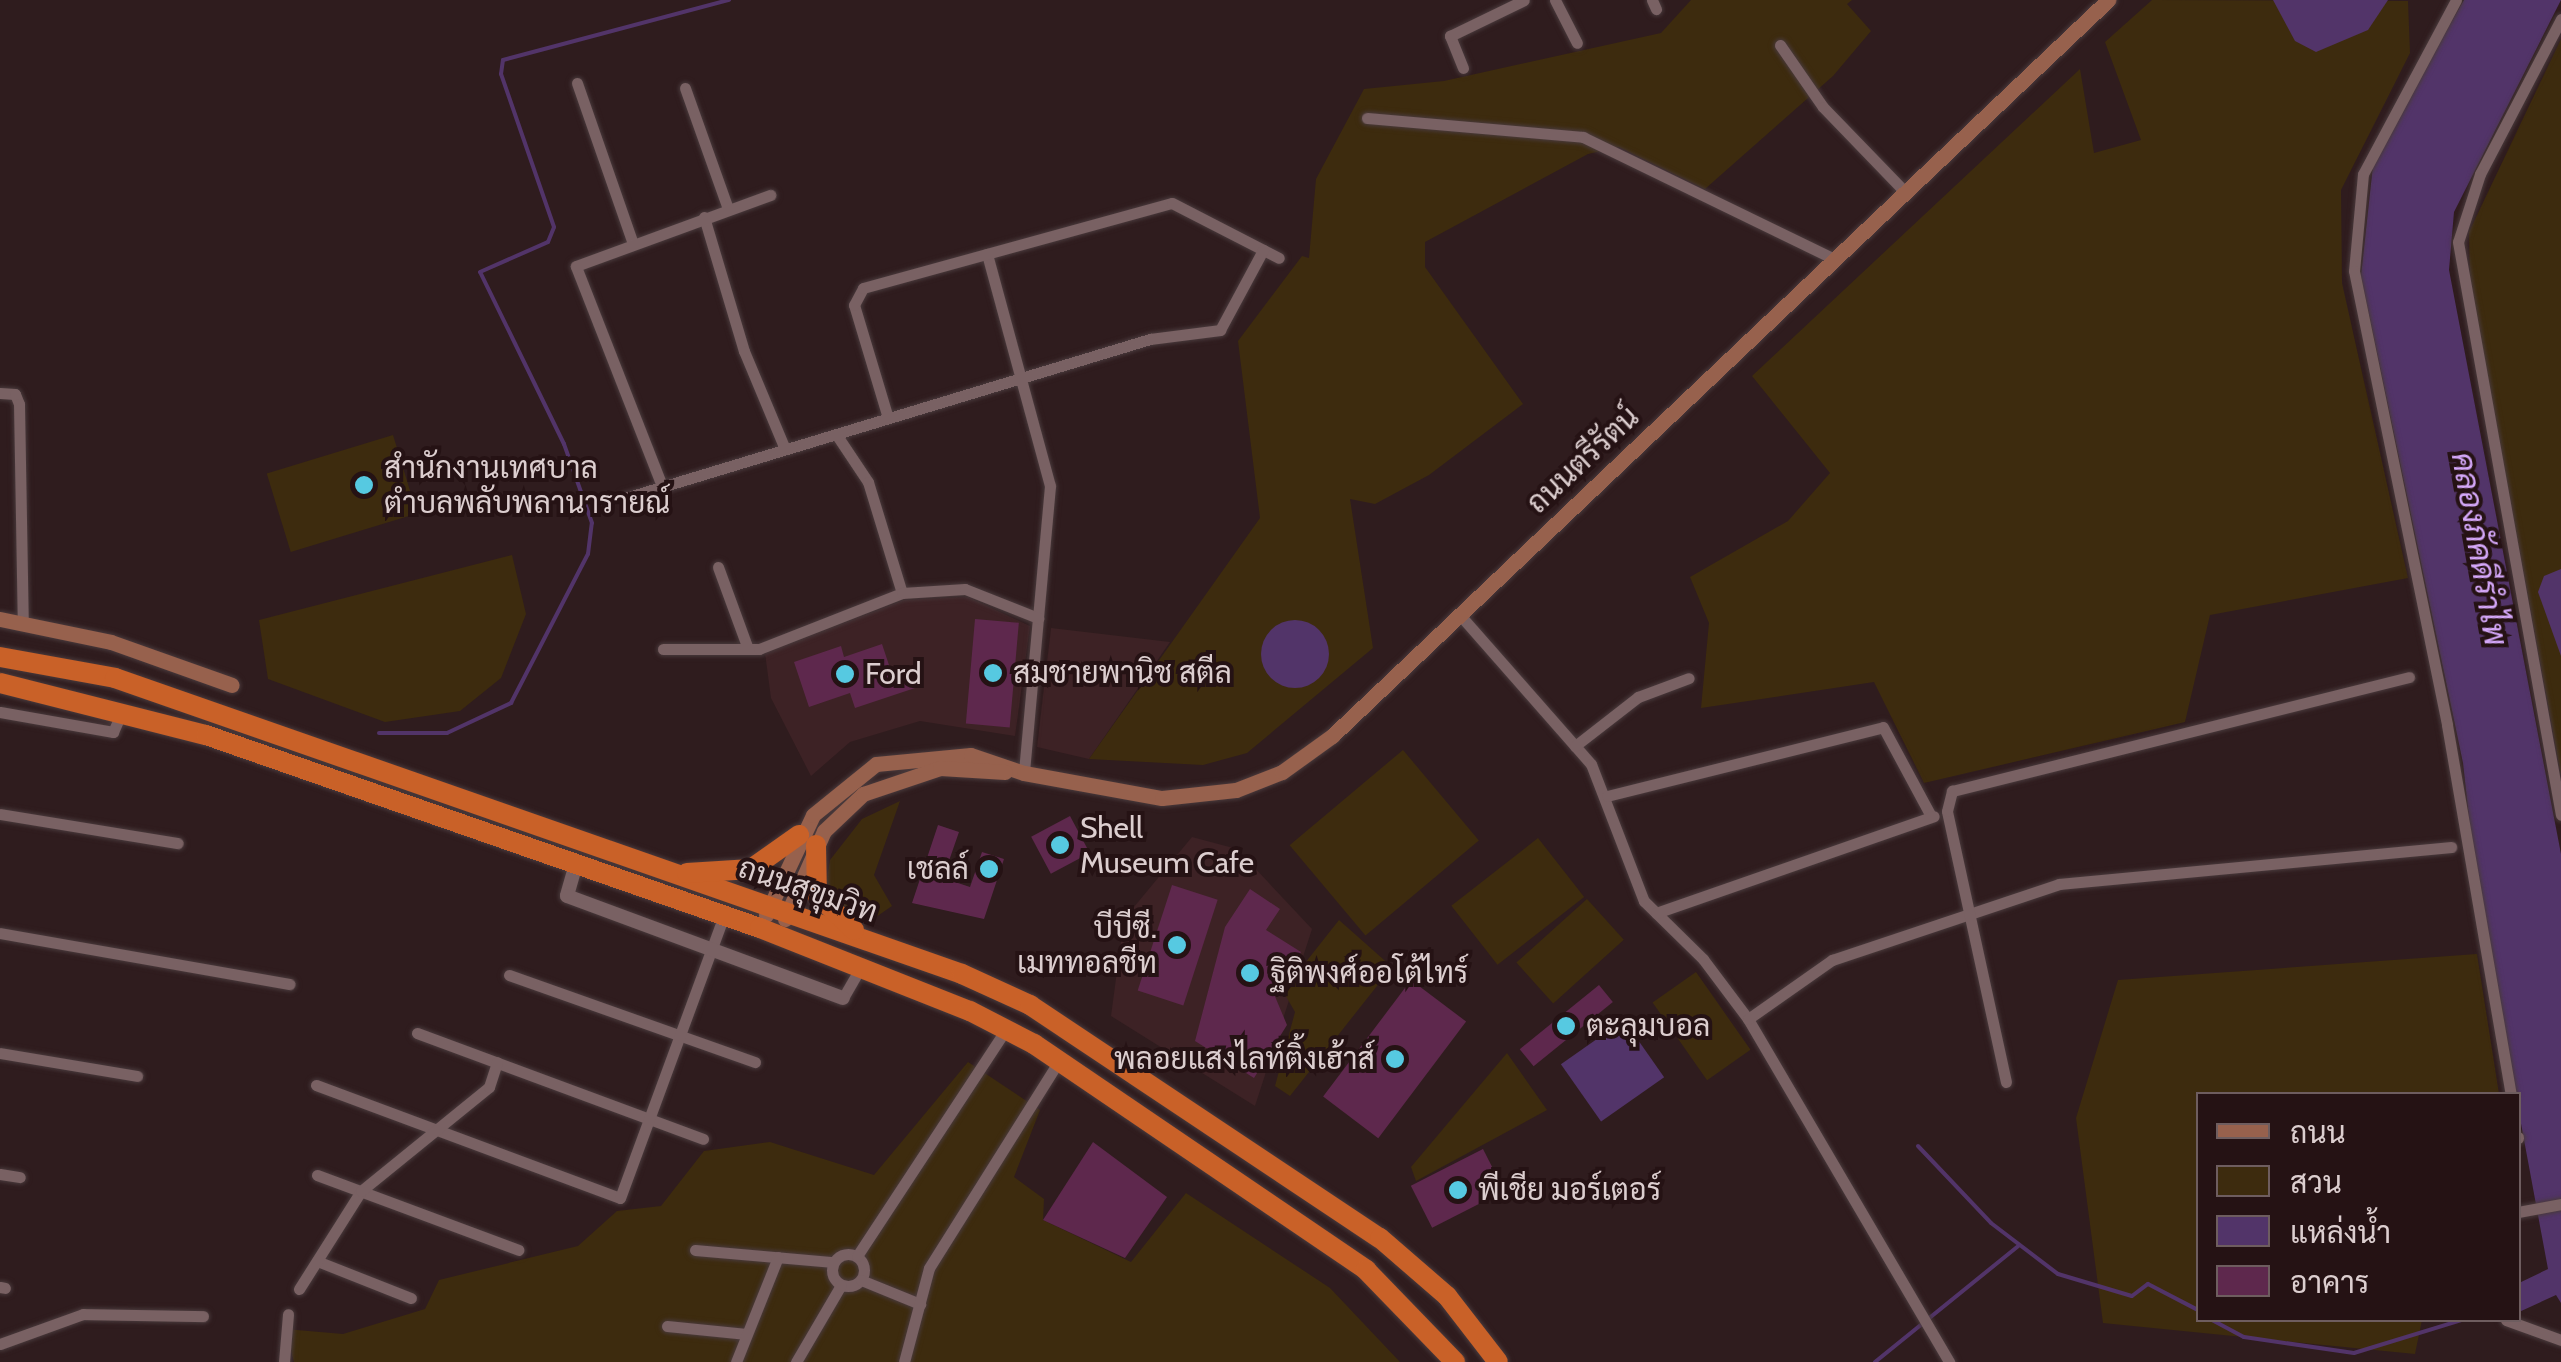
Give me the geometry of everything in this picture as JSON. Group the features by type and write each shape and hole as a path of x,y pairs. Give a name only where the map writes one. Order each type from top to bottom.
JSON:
{"highway":[{"name":"ถนนสุขุมวิท","path":"0,657 115,678 660,870 862,967 1006,1029 1060,1061 1366,1270 1456,1362"},
{"name":"ถนนสุขุมวิท","path":"0,683 123,710 724,916 774,922 879,946 1030,1006 1416,1267 1498,1362"},
{"path":"660,870 737,874 807,840 817,895 879,946"},
{"path":"1201,1157 1216,1129"}],"main road":[{"name":"ถนนตรีรัตน์","path":"774,922 807,840 842,810 888,781 940,768 1024,773 1162,798 1236,790 1282,772 1332,736 2108,0"},
{"path":"0,618 111,642 232,685"}],"street":[{"path":"1463,68 1450,36 1524,0"},
{"path":"1555,0 1577,43"},
{"path":"2456,0 2367,164 2354,270 2447,724 2511,1092"},
{"path":"2561,19 2480,174 2458,242 2561,815"},
{"path":"1780,44 1823,108 1905,192"},
{"path":"577,83 632,241"},
{"path":"685,88 728,208"},
{"path":"1366,118 1583,138 1834,259"},
{"path":"662,486 577,280 582,257 770,195"},
{"path":"888,418 855,296 986,254 1172,204 1279,258"},
{"path":"704,217 744,351 785,449"},
{"path":"625,498 1150,339 1220,330 1263,250"},
{"path":"986,254 1050,486 1024,773"},
{"path":"0,393 15,394 19,404 23,623"},
{"path":"836,434 868,482 902,593"},
{"path":"718,567 748,649"},
{"path":"663,649 748,649 902,593 965,589 1038,618"},
{"path":"1460,615 1575,746 1608,796 1634,884 1748,1019 1949,1362"},
{"path":"1575,746 1638,697 1689,678"},
{"path":"2006,1082 1947,797 1960,787 2408,678"},
{"path":"0,712 114,732 123,710"},
{"path":"1608,796 1883,727 1931,816"},
{"path":"1656,913 1947,811"},
{"path":"0,814 178,843"},
{"path":"1748,1019 1832,960 2059,884 2451,846"},
{"path":"576,864 567,896 843,998 862,967"},
{"path":"316,1085 620,1198 724,916"},
{"path":"0,934 290,984"},
{"path":"509,975 755,1062"},
{"path":"695,1250 834,1262 856,1256 1006,1029"},
{"path":"418,1033 703,1139"},
{"path":"0,1052 137,1076"},
{"path":"904,1362 929,1268 1060,1061"},
{"path":"300,1289 361,1191 489,1087 498,1062"},
{"path":"0,1174 20,1177"},
{"path":"317,1174 520,1250"},
{"path":"2521,1212 2561,1204"},
{"path":"856,1256 861,1280"},
{"path":"736,1362 778,1258"},
{"path":"317,1261 411,1298"},
{"path":"802,1361 841,1285 834,1262"},
{"path":"841,1285 861,1280 920,1304"},
{"path":"0,1344 82,1314 204,1316"},
{"path":"284,1362 288,1314"},
{"path":"2512,1322 2561,1340"},
{"path":"668,1326 747,1334"}],"shaded area":[{"path":"968,597 1030,626 1015,736 920,721 850,742 811,776 771,698 765,653 904,600"},
{"path":"1051,628 1170,642 1089,759 1037,747"},
{"path":"1192,837 1237,849 1312,929 1255,1106 1111,1016 1124,919"}],"green space":[{"path":"1691,0 1852,0 1847,4 1871,31 1833,76 1705,189 1619,147 1588,154 1425,242 1425,267 1523,404 1429,475 1375,504 1350,499 1373,648 1247,753 1203,765 1089,759 1260,518 1238,341 1302,256 1309,258 1316,179 1364,89 1444,81 1661,33"},
{"path":"2152,0 2408,1 2410,53 2341,190 2342,283 2408,578 2210,615 2185,722 1924,783 1874,682 1701,708 1709,623 1690,577 1788,521 1830,473 1752,376 2080,69 2094,153 2141,140 2105,42"},
{"path":"2561,39 2561,775 2470,281 2469,232"},
{"path":"393,435 417,513 291,552 267,474"},
{"path":"512,555 526,614 501,678 460,711 385,722 268,679 259,620"},
{"path":"1403,750 1479,840 1365,936 1290,845"},
{"path":"900,801 874,875 892,906 876,917 843,914 825,890 830,860 862,819"},
{"path":"1538,838 1584,897 1497,965 1451,906"},
{"path":"1587,899 1624,940 1553,1003 1516,963"},
{"path":"1339,920 1392,967 1290,1096 1275,1086 1295,1012 1283,991"},
{"path":"2477,954 2499,1092 2196,1092 2196,1322 2422,1322 2415,1354 2103,1323 2076,1118 2118,980"},
{"path":"1696,972 1750,1050 1707,1080 1653,1002"},
{"path":"1507,1053 1547,1110 1416,1181 1411,1167"},
{"path":"968,1062 1040,1110 1014,1177 1044,1199 1043,1220 1131,1262 1186,1193 1330,1288 1400,1362 294,1362 285,1329 343,1334 425,1309 439,1280 578,1246 617,1211 661,1206 704,1151 770,1142 874,1175"}],"water":[{"path":"2273,0 2388,0 2368,30 2316,52 2295,41"},
{"name":"คลองภัคดีรำไพ","path":"2464,0 2561,0 2454,212 2449,270 2561,854 2561,1303 2556,1295 2521,1311 2521,1282 2548,1269 2521,1124 2521,1092 2515,1092 2476,881 2463,763 2361,276 2374,156"},
{"path":"2561,569 2561,656 2538,592 2544,576"},
{"path":"1295,620 1319,630 1329,654 1319,678 1295,688 1271,678 1261,654 1271,630"},
{"path":"1624,1020 1664,1077 1601,1122 1561,1064"}],"building":[{"name":"สมชายพานิช สตีล","path":"975,619 1019,623 1010,727 966,724"},
{"name":"Ford","path":"882,644 893,677 910,671 915,688 855,708 850,693 809,707 794,662 841,646 844,657"},
{"name":"Shell Museum Cafe","path":"1070,816 1090,853 1051,874 1031,837"},
{"name":"เชลล์","path":"938,825 959,832 943,878 970,887 982,852 1004,859 984,919 912,903"},
{"name":"บีบีซี. เมททอลชีท","path":"1172,885 1218,900 1183,1005 1138,991"},
{"name":"ฐิติพงศ์ออโต้ไทร์","path":"1250,889 1280,909 1266,930 1301,952 1274,994 1287,1025 1254,1078 1195,1041 1225,927"},
{"name":"พลอยแสงไลท์ติ้งเฮ้าส์","path":"1411,980 1466,1022 1378,1138 1323,1097"},
{"name":"ตะลุมบอล","path":"1599,985 1613,1002 1534,1066 1520,1049"},
{"path":"1093,1142 1167,1197 1125,1258 1043,1220"},
{"name":"พีเชีย มอร์เตอร์","path":"1483,1149 1504,1191 1432,1228 1411,1186"}],"waterway":[{"path":"379,733 447,733 511,703 588,554 592,523 564,444 480,272 548,242 554,227 501,74 503,60 729,0"},
{"path":"1918,1146 1991,1223 2058,1274 2132,1296 2148,1284 2196,1309"},
{"path":"1875,1362 2018,1246"},
{"path":"2216,1322 2244,1337 2354,1353 2455,1322"}],"place":[{"name":"สำนักงานเทศบาล ตำบลพลับพลานารายณ์","path":"364,485"},
{"name":"สมชายพานิช สตีล","path":"993,673"},
{"name":"Ford","path":"845,674"},
{"name":"Shell Museum Cafe","path":"1060,845"},
{"name":"เชลล์","path":"989,869"},
{"name":"บีบีซี. เมททอลชีท","path":"1177,945"},
{"name":"ฐิติพงศ์ออโต้ไทร์","path":"1250,973"},
{"name":"ตะลุมบอล","path":"1566,1026"},
{"name":"พลอยแสงไลท์ติ้งเฮ้าส์","path":"1395,1059"},
{"name":"พีเชีย มอร์เตอร์","path":"1458,1190"}]}
